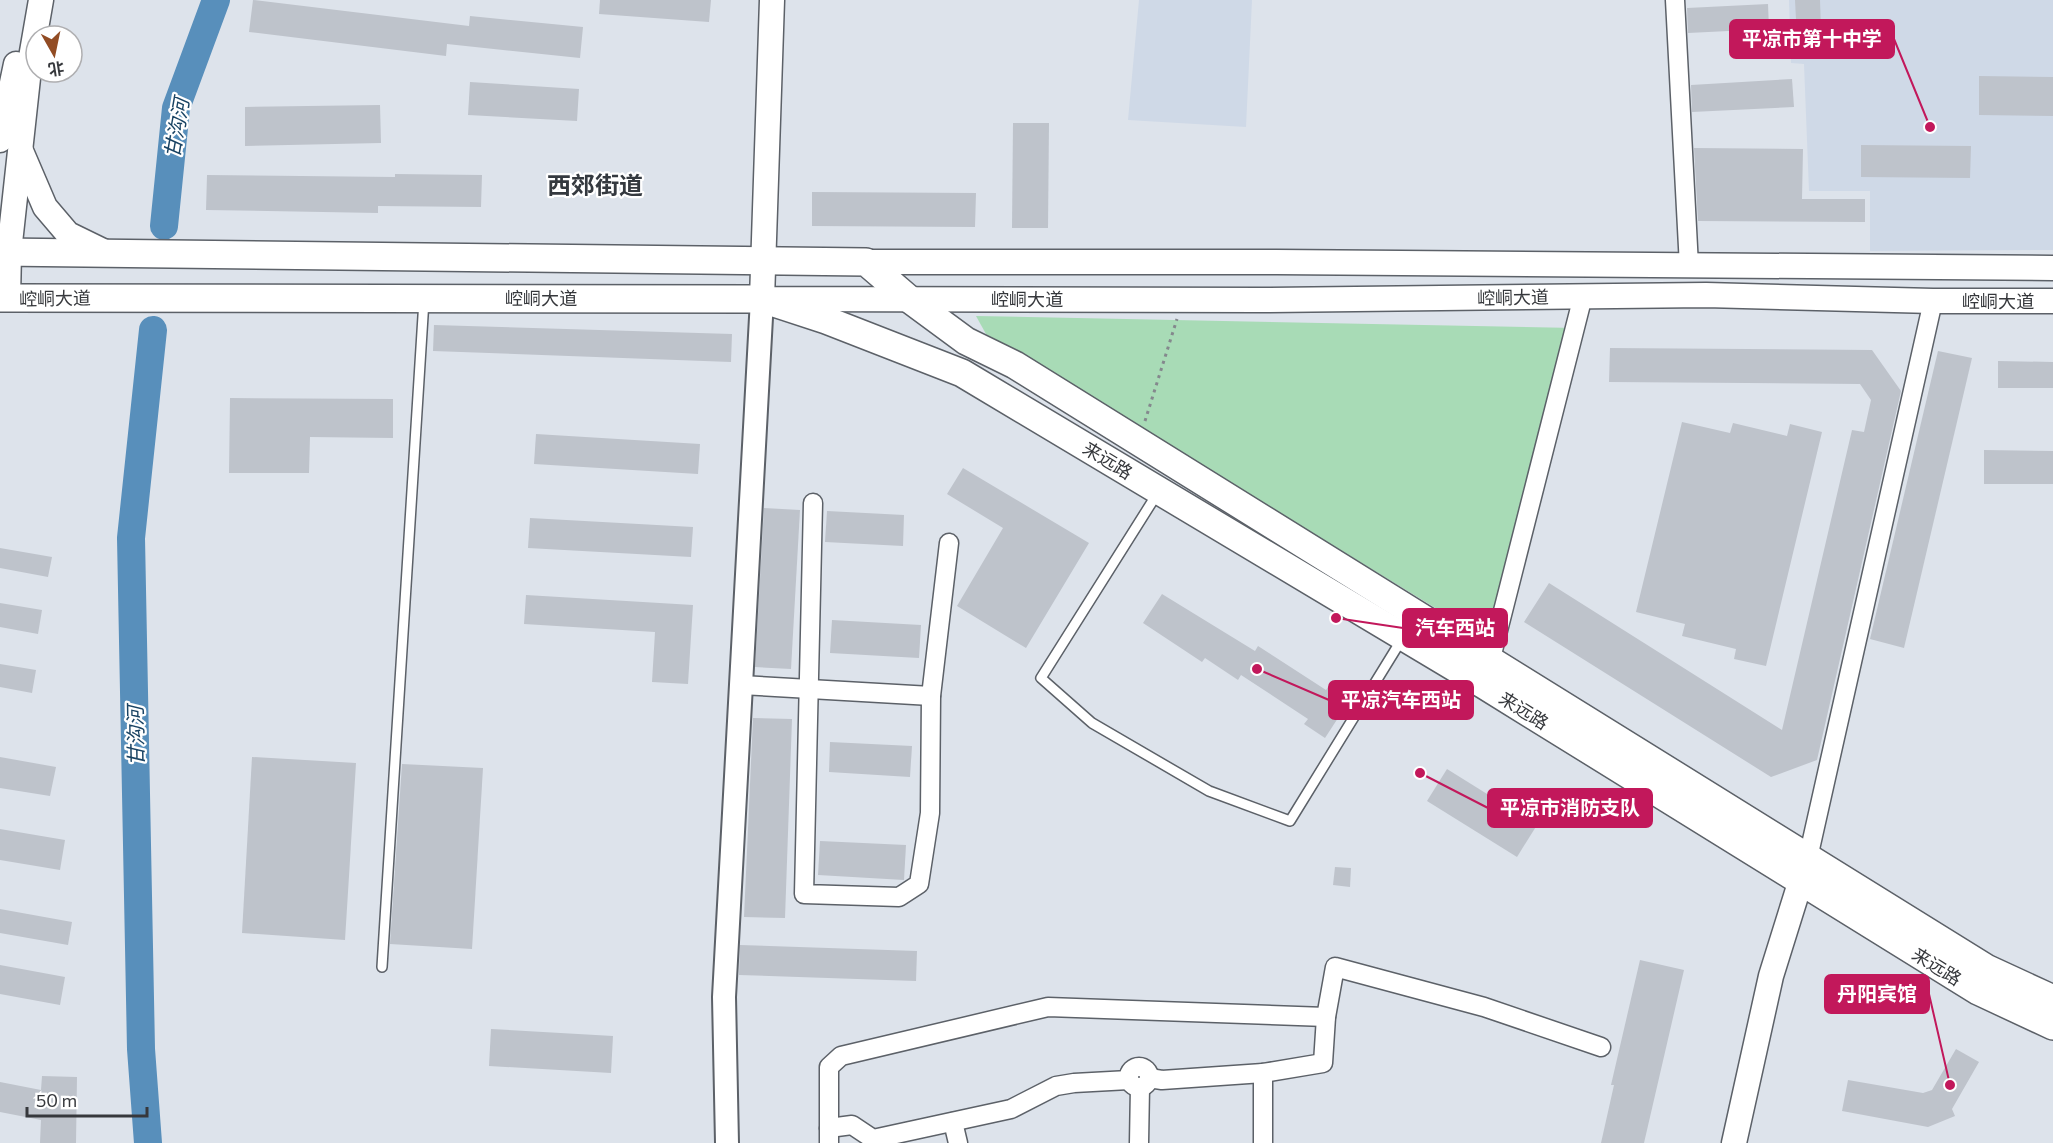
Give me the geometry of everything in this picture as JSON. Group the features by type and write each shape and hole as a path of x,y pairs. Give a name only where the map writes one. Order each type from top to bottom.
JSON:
{"main road":[{"path":"4,298 4,252 10,145 27,0"},
{"path":"41,0 29,69 10,145 45,207 68,234 109,254"},
{"path":"762,299 772,0"},
{"name":"崆峒大道","path":"4,252 866,262 1276,262 2053,268"},
{"name":"来远路","path":"866,262 909,299 966,341 1015,365 1139,442 1487,673 1804,869 1986,968 2053,999"},
{"name":"崆峒大道","path":"4,298 1183,300 1706,295 1933,301 2053,301"},
{"name":"来远路","path":"762,299 826,320 962,373 1403,637 1487,673"},
{"path":"1734,1143 1771,976 1804,869"},
{"name":"来远路","path":"1804,869 1978,991 2053,1026"}],"street":[{"path":"1675,0 1689,266"},
{"path":"1487,673 1583,297"},
{"path":"728,1143 724,997 762,299"},
{"path":"1804,869 1933,301"},
{"path":"813,503 804,894 898,897 918,884 930,813 931,696 949,543"},
{"path":"741,686 931,696"},
{"path":"1326,1017 1048,1007 841,1056 829,1067 829,1135 852,1125 873,1139 954,1122 1011,1109 1056,1086 1074,1083 1263,1073 1323,1063 1326,1017 1335,967 1484,1006 1601,1047"},
{"path":"1263,1073 1263,1143"},
{"path":"1139,1081 1139,1143"},
{"path":"954,1122 958,1143"}],"lane":[{"path":"382,967 424,298"},
{"path":"1159,490 1041,678 1092,723 1209,791 1290,821 1403,637"}],"path":[{"path":"1139,442 1183,300"}],"shaded area":[{"path":"1139,0 1252,0 1246,127 1128,120"},
{"path":"1789,0 2053,0 2053,250 1870,251 1870,191 1809,191 1804,64 1791,63"}],"green space":[{"path":"976,316 1576,328 1488,640 986,334"}],"building":[{"path":"253,0 469,26 470,16 583,27 580,58 447,44 446,56 249,32"},
{"path":"600,0 711,0 709,22 599,14"},
{"path":"1795,0 1820,0 1822,57 1798,58"},
{"path":"1768,4 1769,29 1688,33 1687,8"},
{"path":"1979,76 2053,77 2053,116 1979,115"},
{"path":"1792,79 1794,107 1692,112 1691,85"},
{"path":"470,82 579,89 577,121 468,115"},
{"path":"380,105 381,143 245,146 245,107"},
{"path":"1013,123 1049,123 1048,228 1012,228"},
{"path":"1861,145 1971,146 1970,178 1861,177"},
{"path":"1694,148 1803,149 1802,199 1865,199 1865,222 1698,221"},
{"path":"395,174 482,175 481,207 378,206 378,213 206,210 207,175 395,177"},
{"path":"812,192 976,193 975,227 812,226"},
{"path":"434,325 732,334 731,362 433,351"},
{"path":"1610,348 1872,350 1901,391 1817,760 1771,777 1524,622 1549,583 1782,730 1852,430 1864,432 1871,400 1860,384 1609,382"},
{"path":"1938,351 1972,358 1904,648 1870,639"},
{"path":"1998,361 2053,362 2053,388 1998,388"},
{"path":"230,398 393,399 393,438 310,437 309,473 229,473"},
{"path":"1682,422 1730,433 1733,423 1787,436 1790,424 1822,432 1766,666 1734,659 1736,649 1682,636 1685,624 1636,612"},
{"path":"536,434 700,444 698,474 534,464"},
{"path":"1984,450 2053,451 2053,484 1984,484"},
{"path":"963,468 1089,543 1026,648 957,606 1003,528 947,494"},
{"path":"764,508 800,510 791,669 755,667"},
{"path":"827,511 904,515 903,546 825,542"},
{"path":"530,518 693,527 691,557 528,548"},
{"path":"0,548 52,557 48,577 0,568"},
{"path":"1162,594 1255,651 1258,646 1326,690 1332,681 1353,695 1325,738 1304,724 1308,719 1241,675 1238,680 1205,658 1202,662 1143,623"},
{"path":"526,595 693,605 688,684 652,682 655,632 524,624"},
{"path":"0,603 42,610 38,634 0,627"},
{"path":"832,620 921,625 919,658 830,653"},
{"path":"0,664 36,670 32,693 0,687"},
{"path":"753,718 792,719 785,918 744,917"},
{"path":"830,742 912,746 910,777 829,772"},
{"path":"0,757 56,767 50,796 0,788"},
{"path":"252,757 356,763 345,940 242,933"},
{"path":"402,764 483,768 472,949 390,944"},
{"path":"1447,769 1537,825 1517,857 1427,801"},
{"path":"0,829 65,840 60,870 0,860"},
{"path":"820,841 906,845 904,880 818,875"},
{"path":"1335,867 1351,868 1350,887 1333,885"},
{"path":"0,909 72,922 68,945 0,933"},
{"path":"740,945 917,951 916,981 739,975"},
{"path":"1640,960 1684,970 1644,1143 1601,1143 1614,1085 1611,1085"},
{"path":"0,965 65,977 60,1005 0,994"},
{"path":"491,1029 613,1036 611,1073 489,1066"},
{"path":"1956,1049 1979,1062 1952,1109 1955,1116 1928,1127 1842,1111 1848,1080 1923,1093 1932,1090"},
{"path":"42,1076 77,1077 76,1143 40,1143 41,1120 0,1112 0,1082 41,1090"}],"waterway":[{"name":"甘沟河","path":"164,226 176,108 216,0"},
{"name":"甘沟河","path":"148,1143 141,1049 131,538 153,330"}],"place":[{"name":"平凉市第十中学","path":"1930,127"},
{"name":"汽车西站","path":"1336,618"},
{"name":"平凉汽车西站","path":"1257,669"},
{"name":"平凉市消防支队","path":"1420,773"},
{"name":"丹阳宾馆","path":"1950,1085"}],"district":[{"name":"西郊街道","path":"595,184"}]}
